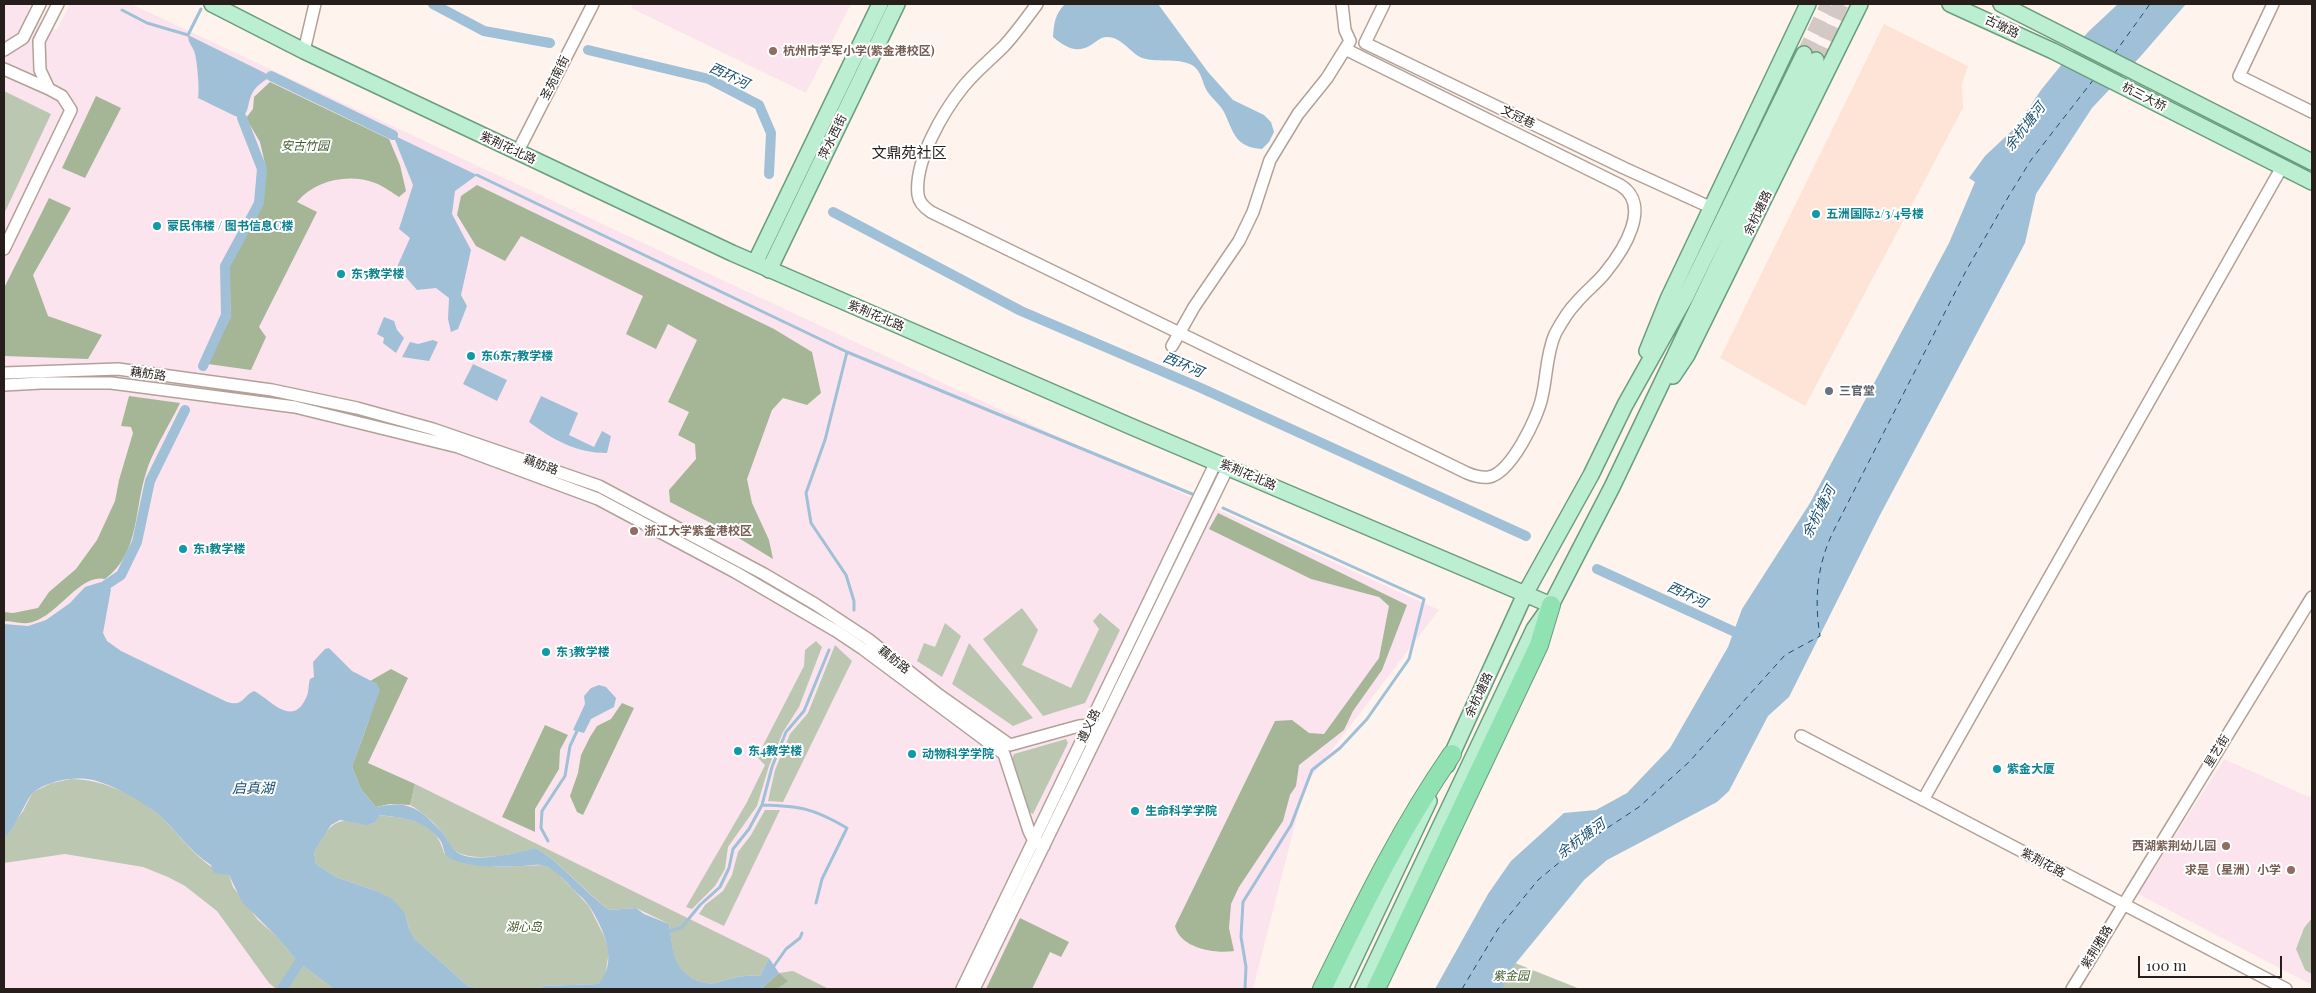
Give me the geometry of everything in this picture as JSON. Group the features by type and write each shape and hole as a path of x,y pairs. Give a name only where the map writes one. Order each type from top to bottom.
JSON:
{"highway":[{"path":"1376,989 1539,646 1551,605"},
{"path":"1322,989 1371,888 1418,803 1452,754"}],"main road":[{"name":"紫荆花北路","path":"212,4 304,51 517,153 769,270 1551,605"},
{"name":"萍水西街","path":"755,263 880,4"},
{"name":"萍水西街","path":"769,270 897,4"},
{"name":"余杭塘路","path":"1625,406 1668,298 1808,4"},
{"name":"余杭塘路","path":"1645,416 1687,355 1860,4"},
{"name":"古墩路","path":"1950,4 2053,51"},
{"name":"古墩路","path":"2001,4 2067,37"},
{"name":"杭三大桥","path":"2067,37 2312,162"},
{"name":"杭三大桥","path":"2053,51 2282,167"},
{"name":"余杭塘路","path":"1340,989 1452,754 1525,594 1686,296 1810,57 1645,416 1551,605 1534,629 1363,989"},
{"path":"2282,167 2312,182"}],"street":[{"path":"4,50 23,38 40,4"},
{"path":"49,89 40,70 39,41 58,4"},
{"path":"304,51 315,4"},
{"name":"圣苑南街","path":"517,153 593,4"},
{"path":"1037,4 1021,27 963,87 936,128 922,163 918,196 923,206 931,212 1476,476 1490,477 1497,474 1505,466 1525,438 1542,398 1550,349 1556,334 1564,318 1577,301 1606,272 1628,237 1636,204 1632,195 1620,185 1345,50"},
{"path":"1172,346 1194,307 1239,241 1253,212 1270,160 1298,114 1327,78 1350,41 1345,30 1342,4"},
{"name":"文冠巷","path":"1384,4 1365,43 1624,168 1712,208"},
{"path":"2273,4 2239,76 2312,112"},
{"path":"4,69 62,96 71,110 4,249"},
{"path":"1923,800 2282,167"},
{"name":"藕舫路","path":"4,373 118,369 272,390 357,408 433,429 599,486 764,574 815,604 868,640 1007,750"},
{"name":"藕舫路","path":"4,385 41,382 111,383 295,407 458,447 598,499 735,572 836,631 1007,750"},
{"name":"遵义路","path":"974,989 1090,725 1222,464"},
{"name":"遵义路","path":"962,989 1100,730 1222,464"},
{"name":"星艺街","path":"2123,905 2312,597"},
{"path":"1039,844 1021,810 1007,750 1079,726 1090,725 1100,730"},
{"name":"紫荆花路","path":"1801,736 2286,989"},
{"name":"紫荆雅路","path":"2072,989 2123,905"}],"shaded area":[{"name":"浙江大学紫金港校区","path":"4,4 31,4 26,16 57,30 70,4 131,4 1091,452 1439,610 1305,785 1253,989 4,989"},
{"name":"杭州市学军小学(紫金港校区)","path":"633,4 851,4 806,93 631,8"},
{"path":"1884,24 1968,66 1962,84 1963,108 1805,406 1720,358"},
{"name":"西湖紫荆幼儿园","path":"2224,759 2309,797 2312,796 2312,985 2138,894"}],"green space":[{"name":"安古竹园","path":"270,82 389,139 400,165 406,191 399,197 375,183 365,180 344,179 333,180 304,194 297,202 317,212 259,327 266,337 251,370 208,364 231,316 229,266 263,203 266,168 260,142 246,118 253,109 254,97"},
{"path":"4,91 51,114 4,214"},
{"path":"96,96 121,108 85,178 62,168"},
{"path":"477,185 774,329 812,352 821,393 807,405 783,398 772,410 747,479 752,503 769,540 773,559 732,534 670,502 669,490 696,459 695,444 678,435 689,412 668,402 697,340 668,324 656,349 626,334 643,296 521,236 505,261 476,246 457,215 461,196"},
{"path":"49,198 71,208 33,275 48,316 102,335 88,359 4,356 4,288"},
{"path":"129,396 180,403 149,465 142,487 134,530 124,557 105,579 95,579 76,589 48,614 38,620 28,623 4,621 4,612 13,613 38,608 49,592 76,569 97,540 115,501 119,480 133,433 131,427 121,426"},
{"path":"1218,513 1407,605 1382,670 1353,711 1344,730 1299,765 1296,786 1290,795 1283,821 1239,887 1231,904 1229,928 1234,951 1226,952 1199,948 1191,944 1178,934 1175,926 1275,721 1292,720 1309,733 1324,734 1379,658 1389,606 1379,597 1311,579 1209,529"},
{"path":"1022,608 1038,630 1022,665 1071,688 1099,629 1093,621 1100,613 1120,630 1085,703 1043,716 983,639"},
{"path":"945,623 961,636 942,677 917,661 924,643 935,647"},
{"path":"816,641 822,647 799,707 783,732 769,766 757,806 728,847 725,869 715,886 692,909 686,907 747,802 765,765 757,757 804,666 805,650"},
{"path":"969,643 1033,718 1013,726 952,684"},
{"path":"835,645 852,661 783,802 768,801 775,770 790,734 808,713"},
{"path":"391,669 408,678 368,763 415,784 410,805 390,804 376,807 361,789 352,767 374,703 377,684 370,681"},
{"path":"622,703 634,708 583,815 577,812 570,796 578,773 581,755 597,726 611,719"},
{"path":"545,725 568,735 560,750 559,769 535,809 535,832 502,817"},
{"path":"1066,739 1068,743 1033,814 1028,811 1012,759 1014,754"},
{"path":"71,779 106,785 140,801 159,815 208,865 229,875 233,887 258,920 275,935 299,963 334,989 276,989 269,983 217,911 185,886 143,867 65,854 4,863 4,838 23,811 33,792 52,783"},
{"path":"415,784 769,958 760,976 743,976 715,983 694,979 679,967 676,961 672,948 669,924 636,908 609,910 546,854 536,848 491,857 467,856 457,852 450,846 445,836 434,823 410,805"},
{"path":"765,810 780,810 724,926 699,914 705,905 723,891 732,875 738,852 751,835"},
{"name":"湖心岛","path":"378,815 409,820 427,827 440,842 444,853 496,867 543,865 555,871 589,906 604,936 609,951 605,977 598,984 543,986 540,989 481,989 468,986 415,939 409,929 405,913 376,891 336,877 316,864 314,852 333,825 345,821 364,824 375,823"},
{"path":"1020,918 1069,942 1061,957 1050,952 1032,989 986,989"},
{"path":"2312,918 2312,974 2305,970 2296,949 2304,928"},
{"name":"紫金园","path":"1505,959 1580,989 1488,989"},
{"path":"793,971 829,989 777,989 787,981 779,973"},
{"path":"779,973 788,981 777,989 761,989"}],"water":[{"path":"1065,4 1158,4 1208,72 1233,100 1264,115 1271,122 1274,132 1269,142 1262,149 1253,148 1237,138 1222,109 1207,91 1198,70 1192,65 1180,61 1146,59 1140,57 1117,39 1107,37 1098,40 1086,48 1080,49 1062,44 1053,37 1053,32 1057,15"},
{"name":"余杭塘河","path":"2118,4 2186,4 2092,108 2036,194 2025,243 1880,515 1789,697 1768,716 1729,791 1717,802 1607,860 1584,880 1511,969 1502,989 1435,989 1488,894 1511,861 1564,813 1596,810 1627,793 1670,748 1728,647 1742,609 1810,503 1949,243 1975,182 1969,178 1985,156 2017,126 2041,90 2088,32"},
{"path":"188,35 271,76 254,90 242,118 198,98 196,58"},
{"path":"393,135 477,175 455,191 452,214 471,250 461,295 467,306 458,329 451,332 448,319 449,298 436,288 417,290 397,267 410,238 399,229 413,185"},
{"path":"384,317 394,321 397,330 404,338 396,353 383,343 384,338 377,334"},
{"path":"433,340 438,342 429,361 402,357 410,342 418,344"},
{"path":"473,364 507,380 497,401 463,384"},
{"path":"541,396 578,413 569,435 594,447 602,431 611,436 607,453 575,448 556,440 529,422"},
{"name":"启真湖","path":"101,582 111,589 103,633 107,641 121,651 227,702 240,702 254,691 280,709 294,711 300,707 307,696 310,679 314,677 313,662 325,649 329,648 352,671 377,684 380,690 352,767 361,789 376,807 400,805 419,811 441,830 455,850 468,857 497,856 536,848 546,854 609,910 636,908 644,914 669,924 676,961 685,972 697,981 715,983 743,976 760,976 769,958 779,973 761,989 540,989 543,986 598,984 604,975 608,966 607,946 600,926 585,901 558,874 545,866 484,866 459,862 446,855 440,840 427,828 405,819 379,815 375,823 366,825 340,820 331,825 314,852 316,864 336,877 376,891 392,899 405,913 409,929 415,939 468,986 481,989 334,989 299,963 275,935 242,902 229,875 214,873 211,865 190,848 166,821 135,798 115,788 87,779 60,780 47,785 32,794 13,827 4,838 4,624 28,626 46,620 70,603 85,587"},
{"path":"599,685 606,687 616,698 614,707 591,719 584,733 573,730 585,704 584,696 591,688"}],"waterway":[{"name":"西环河","path":"433,4 484,31 550,43"},
{"path":"122,10 147,23 188,35 201,9"},
{"name":"西环河","path":"588,50 709,79 759,105 771,133 769,174"},
{"path":"271,76 393,135"},
{"path":"203,366 226,315 225,266 259,203 262,169 242,118"},
{"path":"477,175 847,352 1192,494"},
{"name":"西环河","path":"833,212 1021,311 1201,388 1526,536"},
{"path":"847,352 825,440 806,493 811,523 846,575 854,601 854,610"},
{"path":"106,585 121,575 137,542 150,481 185,410"},
{"path":"1223,508 1424,599 1409,659 1367,719 1340,748 1312,770 1291,825 1243,902 1241,937 1246,967 1245,989"},
{"name":"西环河","path":"1597,569 1746,637"},
{"path":"671,931 682,927 700,905 720,887 729,868 733,849 749,829 762,805 772,767 786,732 804,711 829,650"},
{"path":"548,841 541,828 542,811 565,776 570,746 577,731"},
{"path":"762,805 806,809 825,816 847,828 822,879 816,903"},
{"path":"774,966 786,949 800,938 802,933"},
{"path":"282,989 299,963"}],"ferry route":[{"path":"2114,54 2150,4"},
{"path":"1462,989 1498,929 1538,880 1577,848 1639,807 1689,762 1785,655 1820,636 1817,609 1818,583 1823,557 1833,532 1967,269 2010,194 2031,160 2094,79"}],"tunnel":[{"path":"1804,54 1828,4"},
{"path":"1816,60 1841,4"}],"place":[{"name":"杭州市学军小学(紫金港校区)","path":"773,51"},
{"name":"五洲国际2/3/4号楼","path":"1816,214"},
{"name":"蒙民伟楼 / 图书信息C楼","path":"157,226"},
{"name":"东5教学楼","path":"341,274"},
{"name":"东6东7教学楼","path":"471,356"},
{"name":"三官堂","path":"1829,391"},
{"name":"浙江大学紫金港校区","path":"634,531"},
{"name":"东1教学楼","path":"183,549"},
{"name":"东3教学楼","path":"546,652"},
{"name":"东4教学楼","path":"738,751"},
{"name":"动物科学学院","path":"912,754"},
{"name":"紫金大厦","path":"1997,769"},
{"name":"生命科学学院","path":"1135,811"},
{"name":"西湖紫荆幼儿园","path":"2226,846"},
{"name":"求是（星洲）小学","path":"2291,870"}],"district":[{"name":"文鼎苑社区","path":"909,153"}]}
